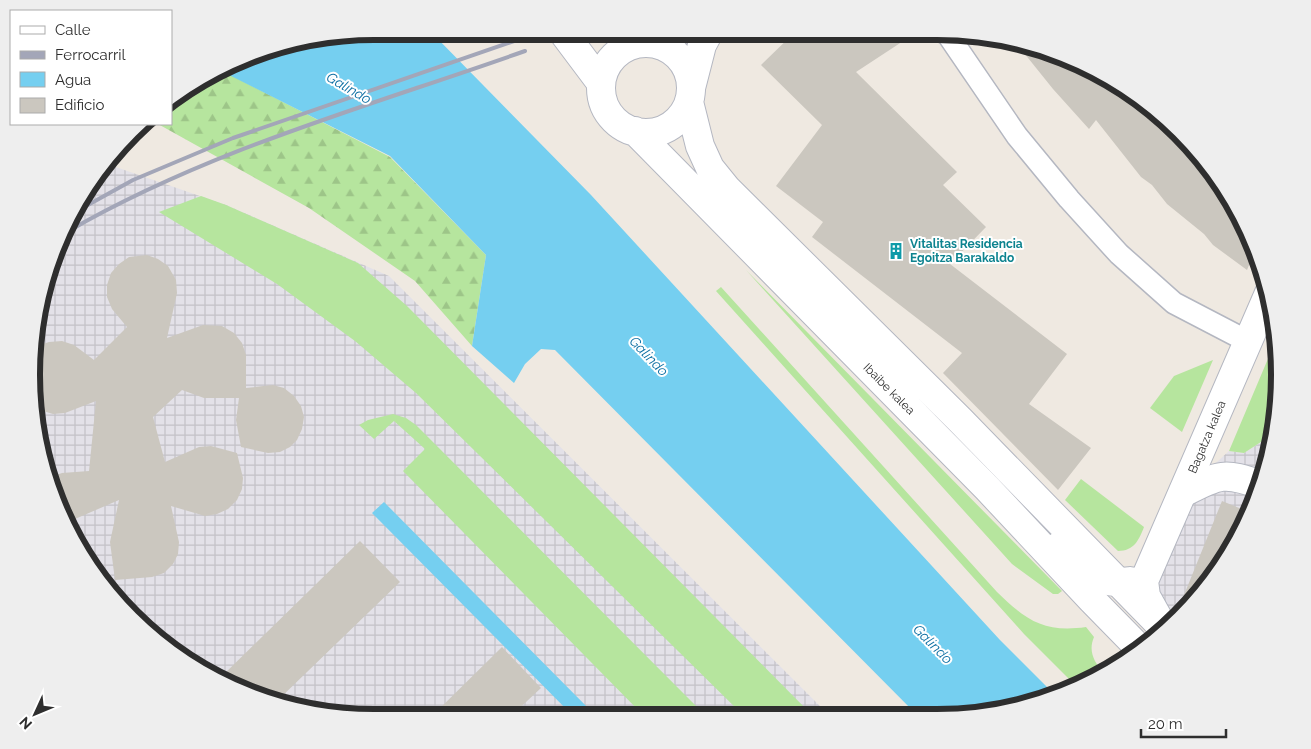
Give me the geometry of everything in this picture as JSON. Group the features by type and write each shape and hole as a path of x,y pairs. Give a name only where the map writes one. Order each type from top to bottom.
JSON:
{"main road":[{"path":"568,40 601,82"},
{"path":"624,40 618,52 604,71 601,82 601,96 605,108 613,119 635,132 647,133 671,125 682,115 690,95 704,40"},
{"path":"629,40 644,43 663,40"},
{"path":"669,40 673,52 689,74 690,95 700,146 710,168 727,189 960,420 1131,582 1160,623"},
{"name":"Ibaibe kalea","path":"635,132 987,488 1135,644"},
{"name":"Bagatza kalea","path":"1131,582 1183,493 1247,341 1266,314"},
{"path":"1183,493 1202,483 1223,476 1238,477 1253,482"},
{"path":"987,488 1015,501 1084,572 1096,578 1131,582"}],"street":[{"path":"952,41 1017,136 1069,200 1120,254 1174,303 1247,341"}],"shaded area":[{"path":"113,166 226,205 389,276 823,709 374,709 309,703 246,684 227,675 189,653 138,611 96,560 65,503 46,440 41,396 40,374 43,331 51,288 65,246 74,227 109,171"},
{"path":"1265,440 1246,503 1237,522 1215,560 1173,611 1144,581 1183,493 1229,451 1244,453"}],"green space":[{"path":"228,74 390,157 486,255 472,346 415,281 309,208 160,125 172,125 172,108"},
{"path":"201,196 226,205 358,263 407,306 806,709 737,709 416,393 355,341 277,284 159,212"},
{"path":"746,270 1062,591 1058,594 1053,594 1012,564"},
{"path":"721,287 1007,602 1027,617 1047,626 1058,628 1086,627 1094,637 1092,652 1099,667 1071,681 1024,634 716,291"},
{"path":"1270,354 1270,396 1265,440 1244,453 1229,451"},
{"path":"1213,360 1182,432 1150,408 1174,376"},
{"path":"393,414 406,418 416,425 699,709 637,709 403,471 425,449 394,421 374,439 359,425 368,420"},
{"path":"1081,479 1144,527 1138,540 1132,547 1124,551 1118,551 1065,500"}],"water":[{"name":"Galindo","path":"374,40 439,40 591,195 1000,640 1049,689 1002,703 958,708 911,709 555,350 541,349 525,364 514,383 472,346 486,255 390,156 227,74 246,65 309,46"},
{"path":"384,502 589,709 566,709 372,513"}],"building":[{"path":"787,40 905,40 856,72 957,172 943,185 986,227 950,264 1067,354 1029,404 1091,448 1058,490 943,373 962,353 812,237 823,222 776,186 822,125 761,65"},
{"path":"1022,51 1065,65 1104,85 1140,109 1173,138 1202,171 1226,207 1246,246 1251,261 1247,270 1213,245 1204,234 1167,204 1152,185 1141,177 1096,120 1089,129"},
{"path":"147,255 158,259 168,266 176,280 177,293 167,338 203,325 222,326 234,333 242,343 246,355 246,388 273,385 284,388 294,396 301,406 304,417 302,429 297,440 290,447 280,452 268,453 241,447 236,420 239,398 204,398 182,390 153,417 165,462 199,447 211,446 237,453 243,478 242,489 237,500 228,509 217,514 205,516 171,506 179,542 178,554 173,564 164,573 152,577 115,580 110,542 119,500 73,520 56,475 89,471 96,401 65,413 53,414 42,411 40,374 42,344 62,341 74,345 94,360 127,327 112,309 107,297 107,285 111,273 129,257"},
{"path":"1222,501 1243,510 1215,560 1181,602"},
{"path":"360,541 400,582 282,696 246,684 224,674"},
{"path":"502,647 541,688 518,709 439,709"}],"railway":[{"path":"85,206 133,180 233,138 517,40"},
{"path":"73,229 177,176 234,153 292,131 525,51"}],"place":[{"name":"Vitalitas Residencia Egoitza Barakaldo","path":"896,251"}]}
